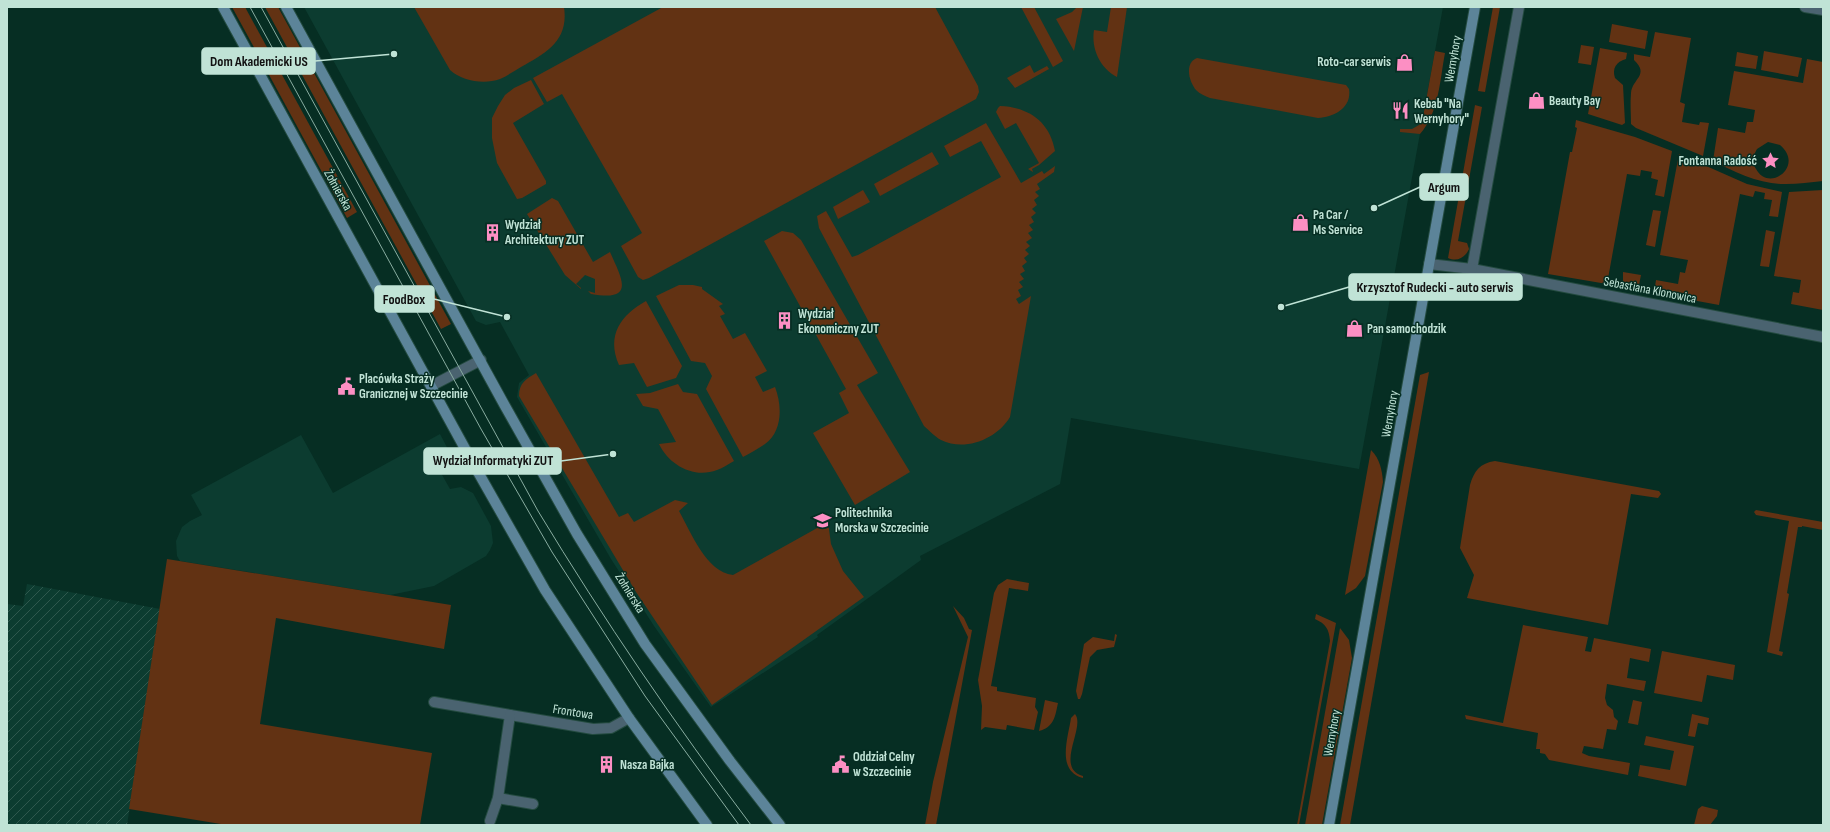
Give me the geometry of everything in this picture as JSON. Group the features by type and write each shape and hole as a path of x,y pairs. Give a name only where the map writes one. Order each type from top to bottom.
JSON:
{"street":[{"name":"Żołnierska","path":"223,7 545,590 629,718 707,825"},
{"name":"Żołnierska","path":"286,7 560,504 645,644 780,825"},
{"name":"Wernyhory","path":"1329,825 1475,7"},
{"path":"1472,269 1519,7"},
{"path":"1805,7 1823,10"},
{"name":"Sebastiana Klonowica","path":"1429,264 1472,269 1823,337"},
{"path":"431,386 481,360"},
{"name":"Frontowa","path":"434,702 599,729 611,728 629,718"},
{"path":"490,821 498,798 510,715"},
{"path":"498,798 533,804"}],"shaded area":[{"path":"232,7 245,7 357,212 347,218"},
{"path":"265,7 278,7 451,324 441,329"},
{"path":"304,7 1443,7 1359,469 1071,418 1060,484 920,556 921,560 817,635 818,637 711,707 654,626 611,559 517,397 519,383 529,375 500,322 486,325 476,321"},
{"path":"414,7 564,7 565,19 563,29 559,37 547,51 503,78 494,81 480,82 461,77 450,70"},
{"path":"663,7 935,7 978,86 979,92 976,99 643,280 638,277 621,246 642,233 562,94 547,102 533,78"},
{"path":"1021,7 1034,7 1063,61 1053,67"},
{"path":"1077,7 1083,7 1074,51 1056,19 1072,12"},
{"path":"1111,7 1127,7 1117,77 1106,69 1101,63 1095,51 1093,37 1094,30 1107,32"},
{"path":"1493,7 1500,7 1485,92 1478,91"},
{"path":"1612,24 1648,31 1645,49 1609,42"},
{"path":"1655,32 1691,38 1680,102 1685,104 1682,122 1699,125 1700,122 1709,123 1703,156 1636,128 1631,124 1631,93 1640,73 1639,65 1634,60 1634,54 1650,57"},
{"path":"1581,45 1594,47 1591,65 1578,63"},
{"path":"1600,48 1627,53 1626,59 1617,64 1614,71 1615,78 1623,85 1625,123 1622,125 1588,114"},
{"path":"1435,51 1445,53 1438,95 1431,116 1420,134 1400,132 1400,129 1412,129 1419,125 1423,117"},
{"path":"1764,51 1802,58 1798,77 1761,70"},
{"path":"1737,52 1758,56 1756,69 1735,66"},
{"path":"1197,58 1346,85 1349,89 1348,101 1341,110 1336,113 1330,116 1318,118 1210,98 1196,90 1191,82 1189,73 1190,64"},
{"path":"1807,59 1823,62 1823,181 1777,184 1758,180 1713,161 1718,128 1745,133 1747,122 1753,122 1755,110 1728,105 1734,71 1803,83","holes":["1768,142 1780,145 1787,153 1789,161 1787,168 1782,174 1776,177 1769,178 1762,176 1753,164 1757,149"]},
{"path":"1030,65 1034,73 1047,66 1049,69 1015,88 1007,78"},
{"path":"531,80 544,104 513,123 546,181 546,184 522,198 517,199 497,163 492,138 492,118 505,95 514,88"},
{"path":"1475,105 1482,107 1458,241 1467,243 1469,249 1463,257 1455,260 1448,258"},
{"path":"1000,106 1020,109 1029,113 1043,124 1048,132 1055,151 1032,169 1033,172 1028,169 1039,163 1016,123 1005,129 996,112"},
{"path":"1576,120 1635,137 1672,151 1664,197 1655,195 1658,180 1651,178 1652,172 1641,170 1640,176 1627,174 1607,284 1548,274 1570,152 1572,152 1577,128 1575,127"},
{"path":"986,123 1021,183 1042,171 1044,174 1055,166 1054,172 1037,184 1040,189 1035,192 1039,196 1034,200 1037,205 1032,209 1036,213 1031,217 1034,222 1029,225 1033,230 1028,233 1032,238 1026,242 1030,246 1025,250 1029,254 1024,258 1027,262 1022,266 1025,271 1020,274 1024,279 1019,282 1023,287 1018,290 1021,296 1016,299 1019,304 1031,296 1010,417 997,432 989,437 970,444 960,445 941,440 924,426 819,228 817,216 826,211 852,257 1001,177 981,141 950,157 944,146"},
{"path":"932,152 939,164 880,196 874,184"},
{"path":"1679,154 1747,184 1782,192 1778,217 1769,216 1772,200 1764,199 1765,193 1755,191 1753,197 1740,194 1719,305 1654,293 1656,280 1678,284 1680,272 1685,273 1688,260 1660,255"},
{"path":"863,190 870,202 838,219 833,207"},
{"path":"1823,190 1823,310 1791,304 1793,292 1799,293 1801,280 1774,276 1789,192"},
{"path":"552,198 558,201 593,262 610,252 621,279 622,286 620,291 615,295 605,296 591,294 588,291 595,293 595,279 585,275 576,284 581,289 565,275 527,214"},
{"path":"1653,210 1661,211 1655,247 1646,245"},
{"path":"1766,230 1775,232 1769,267 1760,266"},
{"path":"782,231 793,233 801,240 878,373 857,385 910,472 855,505 813,433 849,413 839,393 846,389 764,241"},
{"path":"1623,272 1641,275 1638,290 1623,287"},
{"path":"679,285 693,285 702,287 702,289 723,304 719,306 725,314 720,316 733,339 745,333 767,371 755,377 763,392 775,387 780,410 778,425 775,432 771,439 765,444 743,457 706,389 712,376 705,363 691,361 656,296"},
{"path":"646,301 682,366 676,378 647,387 634,363 619,365 615,354 614,344 615,335 623,319"},
{"path":"1429,372 1350,825 1340,825 1420,375"},
{"path":"536,373 619,517 628,513 634,522 675,500 688,503 679,511 700,550 715,567 723,572 733,575 828,522 831,544 843,571 864,597 712,705 636,592 519,396 520,388 524,382"},
{"path":"678,384 683,392 697,394 734,461 717,470 700,473 683,468 676,464 663,452 659,444 676,442 658,409 643,406 636,394 650,393"},
{"path":"440,434 450,453 450,462 441,473 450,489 461,487 473,493 491,526 493,543 486,556 434,586 390,595 180,561 177,556 176,541 182,527 202,515 191,495 301,435 333,493"},
{"path":"1371,450 1377,457 1380,465 1383,482 1365,576 1356,588 1345,595"},
{"path":"1495,461 1659,491 1661,494 1658,498 1631,494 1608,625 1467,598 1474,575 1460,548 1470,485 1478,468"},
{"path":"1756,510 1823,522 1823,530 1802,526 1798,527 1787,593 1789,594 1779,651 1783,652 1782,656 1767,652 1789,521 1756,515 1754,512"},
{"path":"167,559 451,605 444,649 276,618 260,724 432,753 420,825 227,825 129,809"},
{"path":"1007,579 1029,583 1028,591 1009,588 991,686 997,687 997,691 1036,698 1035,707 1038,712 1034,730 1007,725 1006,730 985,727 981,730 982,706 978,680 994,593 998,585"},
{"path":"27,584 160,609 127,825 7,825 7,604 23,606"},
{"path":"953,606 964,618 969,629 972,630 936,825 925,825 933,782 968,637"},
{"path":"1316,614 1336,623 1299,825 1297,825 1330,641 1329,633 1326,627 1315,619"},
{"path":"1523,625 1588,637 1585,651 1591,652 1594,638 1651,649 1649,662 1630,658 1627,678 1646,681 1644,691 1607,684 1605,698 1607,705 1613,710 1614,717 1618,721 1616,730 1607,729 1603,749 1584,746 1582,753 1589,756 1630,763 1628,775 1549,760 1545,754 1540,753 1540,749 1536,749 1538,733 1466,719 1465,715 1503,723"},
{"path":"1340,628 1349,640 1352,658 1322,825 1305,825"},
{"path":"1115,634 1117,635 1114,647 1097,650 1090,657 1082,694 1080,699 1078,699 1076,691 1084,644 1093,637 1114,641"},
{"path":"1662,651 1735,665 1733,680 1707,675 1702,702 1654,693"},
{"path":"1045,700 1058,703 1055,717 1051,724 1039,731"},
{"path":"1633,700 1642,702 1638,725 1628,723"},
{"path":"1075,714 1077,728 1072,747 1071,765 1075,772 1083,776 1083,778 1075,774 1069,768 1066,753 1066,744 1071,718"},
{"path":"1692,714 1709,718 1708,725 1698,723 1695,737 1688,736"},
{"path":"1646,736 1694,746 1686,786 1638,776 1640,765 1670,770 1674,751 1644,745"},
{"path":"1702,806 1718,810 1717,816 1710,825 1694,825 1698,809"}],"tram line":[{"path":"250,7 481,429 552,552 645,696 739,825"},
{"path":"261,7 538,511 614,632 695,749 751,825"}],"place":[{"name":"Dom Akademicki US","path":"394,54"},
{"name":"Roto-car serwis","path":"1404,62"},
{"name":"Beauty Bay","path":"1536,101"},
{"name":"Kebab \"Na Wernyhory\"","path":"1401,111"},
{"name":"Fontanna Radość","path":"1770,161"},
{"name":"Argum","path":"1374,208"},
{"name":"Pa Car / Ms Service","path":"1300,222"},
{"name":"Wydział Architektury ZUT","path":"492,232"},
{"name":"Krzysztof Rudecki - auto serwis","path":"1281,307"},
{"name":"FoodBox","path":"507,317"},
{"name":"Wydział Ekonomiczny ZUT","path":"785,321"},
{"name":"Pan samochodzik","path":"1354,329"},
{"name":"Placówka Straży Granicznej w Szczecinie","path":"346,386"},
{"name":"Wydział Informatyki ZUT","path":"613,454"},
{"name":"Politechnika Morska w Szczecinie","path":"822,520"},
{"name":"Oddział Celny w Szczecinie","path":"840,764"},
{"name":"Nasza Bajka","path":"607,765"}]}
